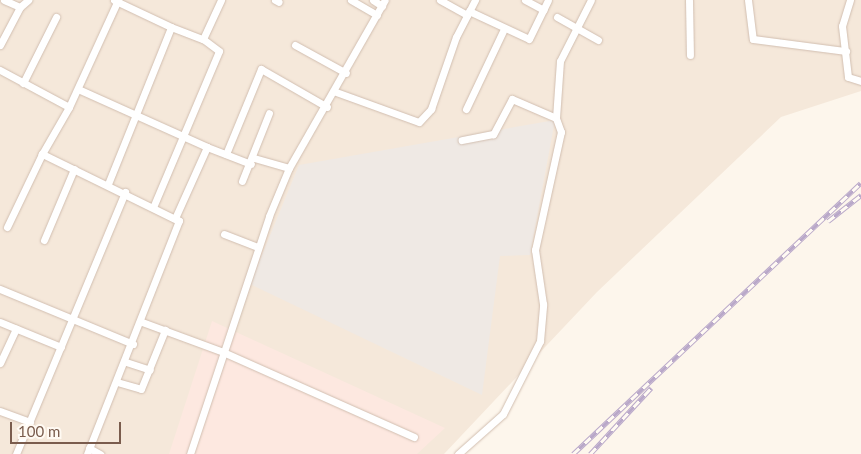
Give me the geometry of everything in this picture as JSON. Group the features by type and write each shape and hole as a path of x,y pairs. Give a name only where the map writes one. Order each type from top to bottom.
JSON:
{"street":[{"path":"4,0 20,7"},
{"path":"0,45 20,7 28,0"},
{"path":"6,227 42,154 78,89 117,0 171,27 203,39 219,51 154,205"},
{"path":"203,39 221,0"},
{"path":"351,0 377,15"},
{"path":"190,454 258,247 289,168 328,107 383,3 373,0"},
{"path":"440,0 503,31 529,40 548,0"},
{"path":"336,92 419,122 430,109 468,13 475,0"},
{"path":"526,0 544,10"},
{"path":"458,454 503,414 540,341 543,304 535,250 560,138 556,118 559,67 591,0"},
{"path":"689,0 690,55"},
{"path":"748,0 754,38 846,51"},
{"path":"850,0 842,26 849,80 861,81"},
{"path":"23,83 56,17"},
{"path":"557,17 598,40"},
{"path":"108,184 171,27"},
{"path":"466,109 503,31"},
{"path":"295,45 346,73"},
{"path":"226,154 261,69 328,107"},
{"path":"0,70 69,107"},
{"path":"78,89 135,118 226,154 289,168"},
{"path":"462,140 493,134 511,99 556,118"},
{"path":"242,181 252,161 269,113"},
{"path":"176,216 208,147"},
{"path":"42,154 176,216 179,224 126,362 88,451 100,454"},
{"path":"44,240 74,169"},
{"path":"16,454 125,192"},
{"path":"224,234 258,247"},
{"path":"0,289 74,316 133,344"},
{"path":"0,322 61,347"},
{"path":"142,322 224,352 414,437"},
{"path":"0,363 16,328"},
{"path":"117,382 140,390 150,370 165,330"},
{"path":"126,362 150,370"},
{"path":"0,410 30,422"}],"shaded area":[{"path":"0,0 861,0 861,91 781,117 597,292 444,454 0,454"},
{"path":"555,120 530,255 500,256 482,395 250,284 299,165"},
{"path":"212,321 445,428 417,454 169,454"}],"railway":[{"path":"573,454 861,183"},
{"path":"828,221 861,195"},
{"path":"590,454 651,388"}]}
